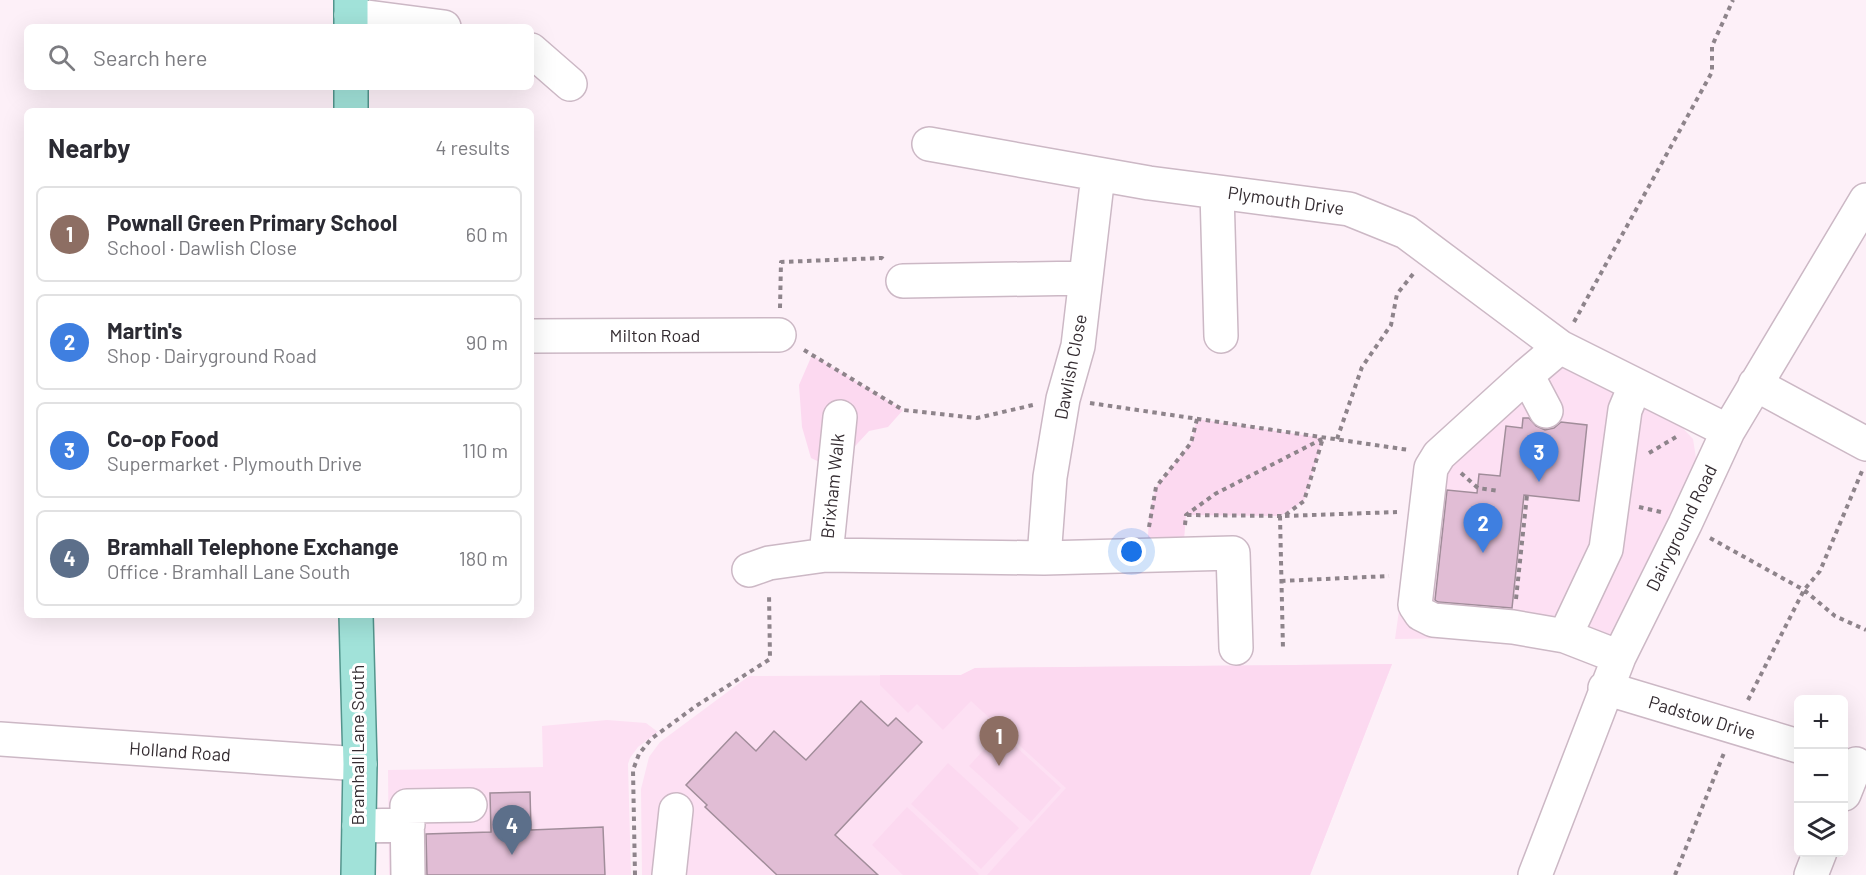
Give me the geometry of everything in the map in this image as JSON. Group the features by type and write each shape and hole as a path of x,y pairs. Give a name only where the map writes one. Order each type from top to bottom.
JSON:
{"main road":[{"path":"351,90 351,108"},
{"name":"Bramhall Lane South","path":"356,618 360,764 358,875"}],"street":[{"path":"351,14 423,24"},
{"path":"534,53 570,84"},
{"name":"Plymouth Drive","path":"929,144 1098,175 1349,209 1407,232 1560,347 1717,425"},
{"name":"Dawlish Close","path":"1044,558 1050,477 1063,399 1078,346 1098,175"},
{"path":"1217,192 1221,336"},
{"name":"Dairyground Road","path":"1535,875 1618,657 1685,524 1717,425 1755,384 1866,200"},
{"path":"903,280 1086,278"},
{"name":"Milton Road","path":"534,336 779,335"},
{"path":"1560,347 1439,454 1431,468 1415,605 1421,614 1433,620 1513,627 1565,636 1618,657"},
{"path":"1527,375 1546,411"},
{"path":"1755,384 1866,444"},
{"path":"1565,636 1606,549 1625,410 1635,386"},
{"name":"Brixham Walk","path":"826,555 840,417"},
{"path":"759,566 826,555 1044,558 1233,553 1236,648"},
{"name":"Padstow Drive","path":"1605,688 1794,745"},
{"name":"Holland Road","path":"0,739 360,764"},
{"path":"1848,783 1855,763"},
{"path":"408,875 408,806 470,805"},
{"path":"669,875 676,810"},
{"path":"359,826 408,825"},
{"path":"1811,875 1818,857"}],"path":[{"path":"1560,347 1712,72 1712,46 1733,0"},
{"path":"1337,439 1362,367 1391,325 1397,294 1432,251"},
{"path":"903,280 882,258 781,262 779,335 903,410 977,418 1063,399 1439,454 1478,488 1499,491"},
{"path":"1147,554 1149,518 1156,487 1191,443 1197,419"},
{"path":"1616,471 1717,425"},
{"path":"1183,553 1186,515 1215,494 1323,438"},
{"path":"1282,516 1304,501 1323,438"},
{"path":"1675,875 1735,728 1804,590 1820,571 1866,462"},
{"path":"1513,627 1527,495"},
{"path":"1612,503 1646,507 1669,515 1804,590 1835,616 1866,630"},
{"path":"1186,515 1282,516 1426,511"},
{"path":"1282,516 1283,649"},
{"path":"635,875 633,770 639,754 651,739 696,706 770,658 759,566"},
{"path":"1281,581 1419,574"}],"shaded area":[{"path":"1530,351 1678,423 1693,439 1696,458 1693,468 1598,659 1476,638 1395,639 1419,469"},
{"path":"812,355 903,410 888,427 869,431 834,469 811,458 802,427 799,385"},
{"path":"1197,419 1323,438 1304,501 1280,516 1186,515 1183,553 1147,554 1149,517 1156,487 1191,443"},
{"path":"1392,664 1310,875 642,875 641,789 649,757 660,742 749,676 961,675 975,668"},
{"path":"1392,664 1310,875 987,875 1066,788 971,701 943,730 917,704 908,713 880,685 880,675 961,675 975,668"},
{"path":"607,720 646,723 658,732 638,747 628,764 631,875 389,875 388,770 543,767 542,726"},
{"path":"1000,732 1061,788 1031,822 969,766"},
{"path":"948,763 1019,828 981,869 911,804"},
{"path":"907,807 979,874 903,875 872,845"}],"building":[{"path":"1523,418 1529,418 1536,426 1545,430 1554,428 1561,422 1587,425 1579,501 1524,495 1512,608 1438,602 1435,600 1447,490 1477,493 1479,474 1500,476 1506,426 1522,428"},
{"path":"861,701 888,726 896,718 922,742 835,835 878,875 777,875 705,807 707,805 686,785 736,732 756,751 774,731 806,760"},
{"path":"530,792 531,830 603,827 605,875 427,875 426,834 491,832 490,793"}],"place":[{"name":"Co-op Food","path":"1539,482"},
{"name":"Martin's","path":"1483,553"},
{"name":"Pownall Green Primary School","path":"999,766"},
{"name":"Bramhall Telephone Exchange","path":"512,855"}]}
